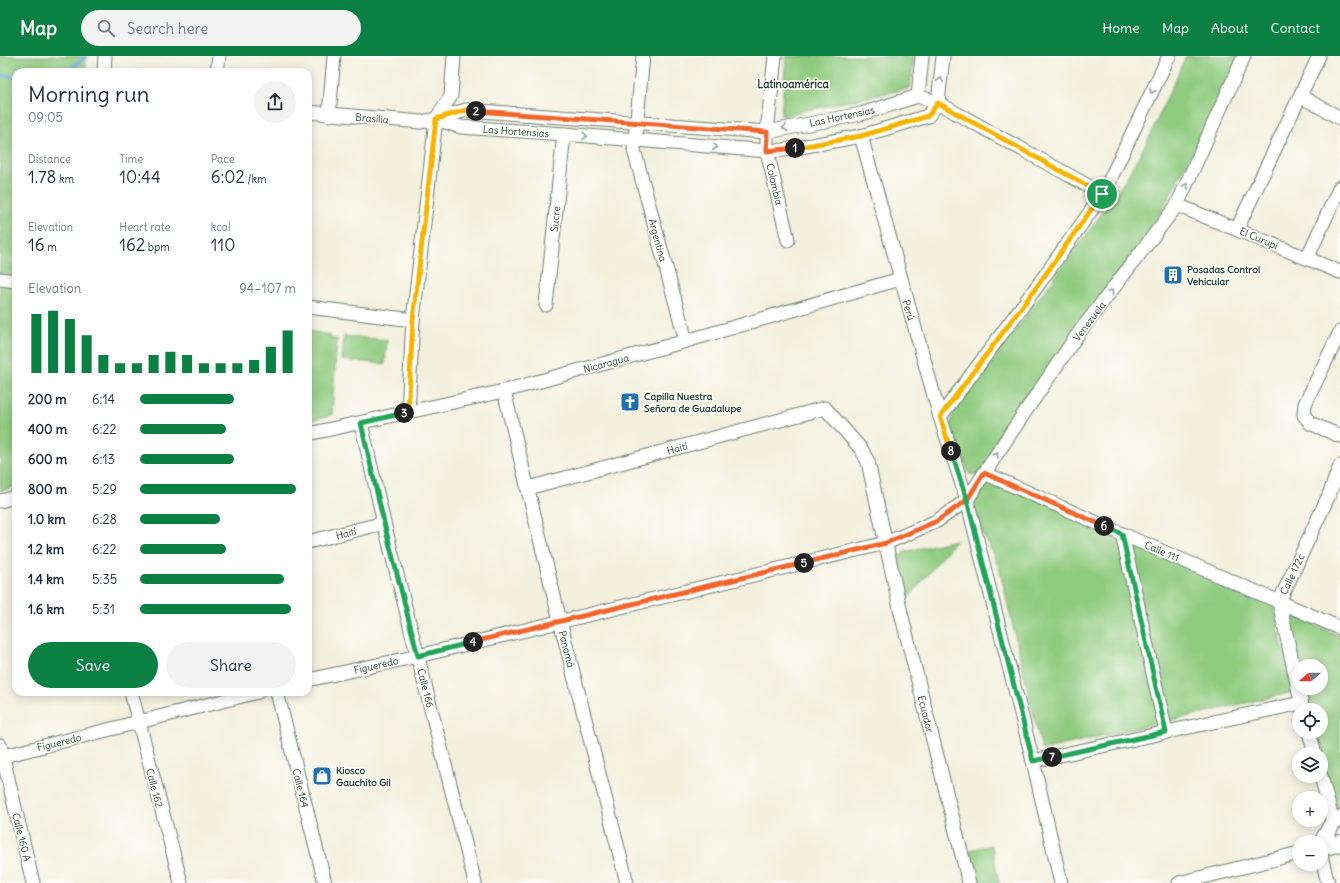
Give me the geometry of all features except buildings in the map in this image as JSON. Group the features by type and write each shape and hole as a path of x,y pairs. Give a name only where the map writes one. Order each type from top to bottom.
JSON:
{"main road":[{"path":"1327,835 1336,820"},
{"path":"1328,846 1340,843"}],"street":[{"path":"104,68 105,56"},
{"path":"218,68 219,56"},
{"path":"329,115 334,56"},
{"path":"408,412 413,320 436,119 451,96 454,56"},
{"name":"Argentina","path":"643,56 634,150 686,341"},
{"name":"Colombia","path":"775,56 767,132 767,151 788,240"},
{"path":"922,56 918,96 938,103 1102,194"},
{"path":"861,136 928,116 938,103 942,56"},
{"path":"940,417 1038,285 1102,194 1169,56"},
{"name":"Venezuela","path":"886,543 937,521 967,500 1078,334 1177,205 1244,56"},
{"path":"1237,229 1319,56"},
{"name":"Las Hortensias","path":"436,119 466,110 767,132 861,114 918,96"},
{"path":"1300,96 1340,118"},
{"name":"Brasilia","path":"312,113 421,122 436,119"},
{"name":"Las Hortensias","path":"436,119 461,127 767,151 784,150 861,136"},
{"name":"Sucre","path":"546,305 564,134"},
{"name":"Perú","path":"861,136 940,417 967,500 1033,761 1061,883"},
{"path":"1307,258 1340,187"},
{"name":"El Curupí","path":"1177,205 1340,272"},
{"name":"Nicaragua","path":"312,433 504,391 686,341 900,278"},
{"path":"0,279 12,280"},
{"path":"312,307 413,320"},
{"path":"1340,332 1305,404 1304,415 1310,423 1340,436"},
{"name":"Panamá","path":"504,391 626,883"},
{"name":"Haití","path":"528,488 825,408"},
{"name":"Ecuador","path":"825,408 862,450 868,462 901,613 969,883"},
{"name":"Calle 166","path":"361,423 384,523 475,883"},
{"name":"Calle 172c","path":"1301,703 1279,602 1334,497 1340,466"},
{"name":"Calle 111","path":"984,473 1340,628"},
{"path":"0,501 12,499"},
{"name":"Haití","path":"312,541 384,523"},
{"path":"1122,534 1166,732"},
{"name":"Figueredo","path":"312,679 418,656 886,543"},
{"name":"Calle 162","path":"131,696 181,883"},
{"name":"Figueredo","path":"1,752 137,722 242,696"},
{"name":"Calle 164","path":"278,696 325,883"},
{"path":"1033,761 1166,732 1292,708"},
{"name":"Calle 160 A","path":"1,752 33,883"},
{"path":"1323,783 1336,820"},
{"path":"1179,883 1292,855"},
{"path":"1325,871 1328,883"}],"green space":[{"path":"0,56 87,56 86,68 12,68 12,488 0,491"},
{"path":"786,56 914,56 910,88 781,116"},
{"path":"1186,56 1243,56 1236,73 1157,218 978,475 969,474 951,425 953,414 1118,192 1147,142"},
{"path":"312,332 330,335 330,338 337,339 332,415 312,420"},
{"path":"344,336 387,340 385,364 342,360"},
{"path":"988,470 1271,596 1292,692 1042,750 999,567 971,508"},
{"path":"956,540 906,601 897,560 904,552"},
{"path":"1288,613 1340,636 1340,815 1337,816 1328,778 1328,747 1321,747 1319,739 1328,739 1328,703 1309,703 1308,695 1328,695 1328,659 1299,659"},
{"path":"992,845 999,883 977,883 970,850"}],"waterway":[{"path":"71,68 86,57"},
{"path":"0,75 12,76"}],"place":[{"name":"Posadas Control Vehicular","path":"1173,275"},
{"name":"Capilla Nuestra Señora de Guadalupe","path":"630,402"},
{"name":"Kiosco Gauchito Gil","path":"322,776"}],"district":[{"name":"Latinoamérica","path":"793,84"}],"route":[{"path":"1102,194 938,103 928,116 861,136 784,150 767,151 767,132 466,110 436,119 413,320 408,412 361,423 384,523 418,656 886,543 937,521 967,500 984,473 1122,534 1166,732 1033,761 967,500 940,417 1038,285 1102,194"}]}
